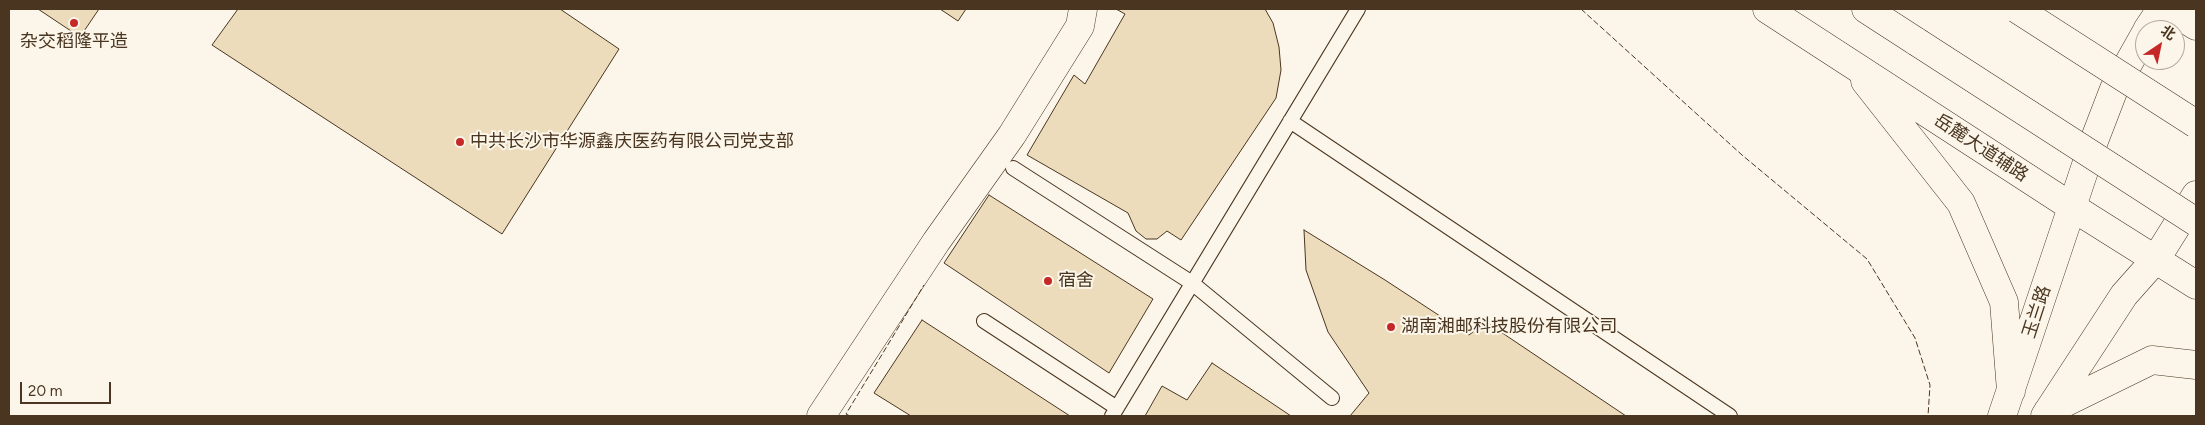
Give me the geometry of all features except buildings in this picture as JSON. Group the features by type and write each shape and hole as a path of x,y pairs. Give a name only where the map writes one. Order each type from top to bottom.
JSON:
{"main road":[{"path":"820,416 947,226 1012,135 1080,26 1083,9"},
{"name":"岳麓大道辅路","path":"1767,9 2196,285"},
{"path":"1866,9 2196,222"},
{"path":"2017,9 2196,124"},
{"path":"2153,20 2160,9"},
{"path":"2169,9 2196,26"},
{"name":"玉兰路","path":"2002,416 2094,141 2114,89 2135,52"},
{"path":"1852,64 1961,204 2004,302 2011,391"},
{"path":"2046,414 2124,295 2156,259 2196,195"},
{"path":"2046,414 2152,360 2196,364"}],"lane":[{"path":"984,321 1114,412 1358,9"},
{"path":"1290,121 1730,416"},
{"path":"1012,168 1192,283 1332,398"}],"fence":[{"path":"1581,9 1742,155 1867,259 1915,338 1930,385 1928,416"},
{"path":"850,416 846,414 924,285"}],"place":[{"name":"杂交稻隆平造","path":"74,23"},
{"name":"中共长沙市华源鑫庆医药有限公司党支部","path":"460,142"},
{"name":"宿舍","path":"1048,281"},
{"name":"湖南湘邮科技股份有限公司","path":"1391,327"}]}
